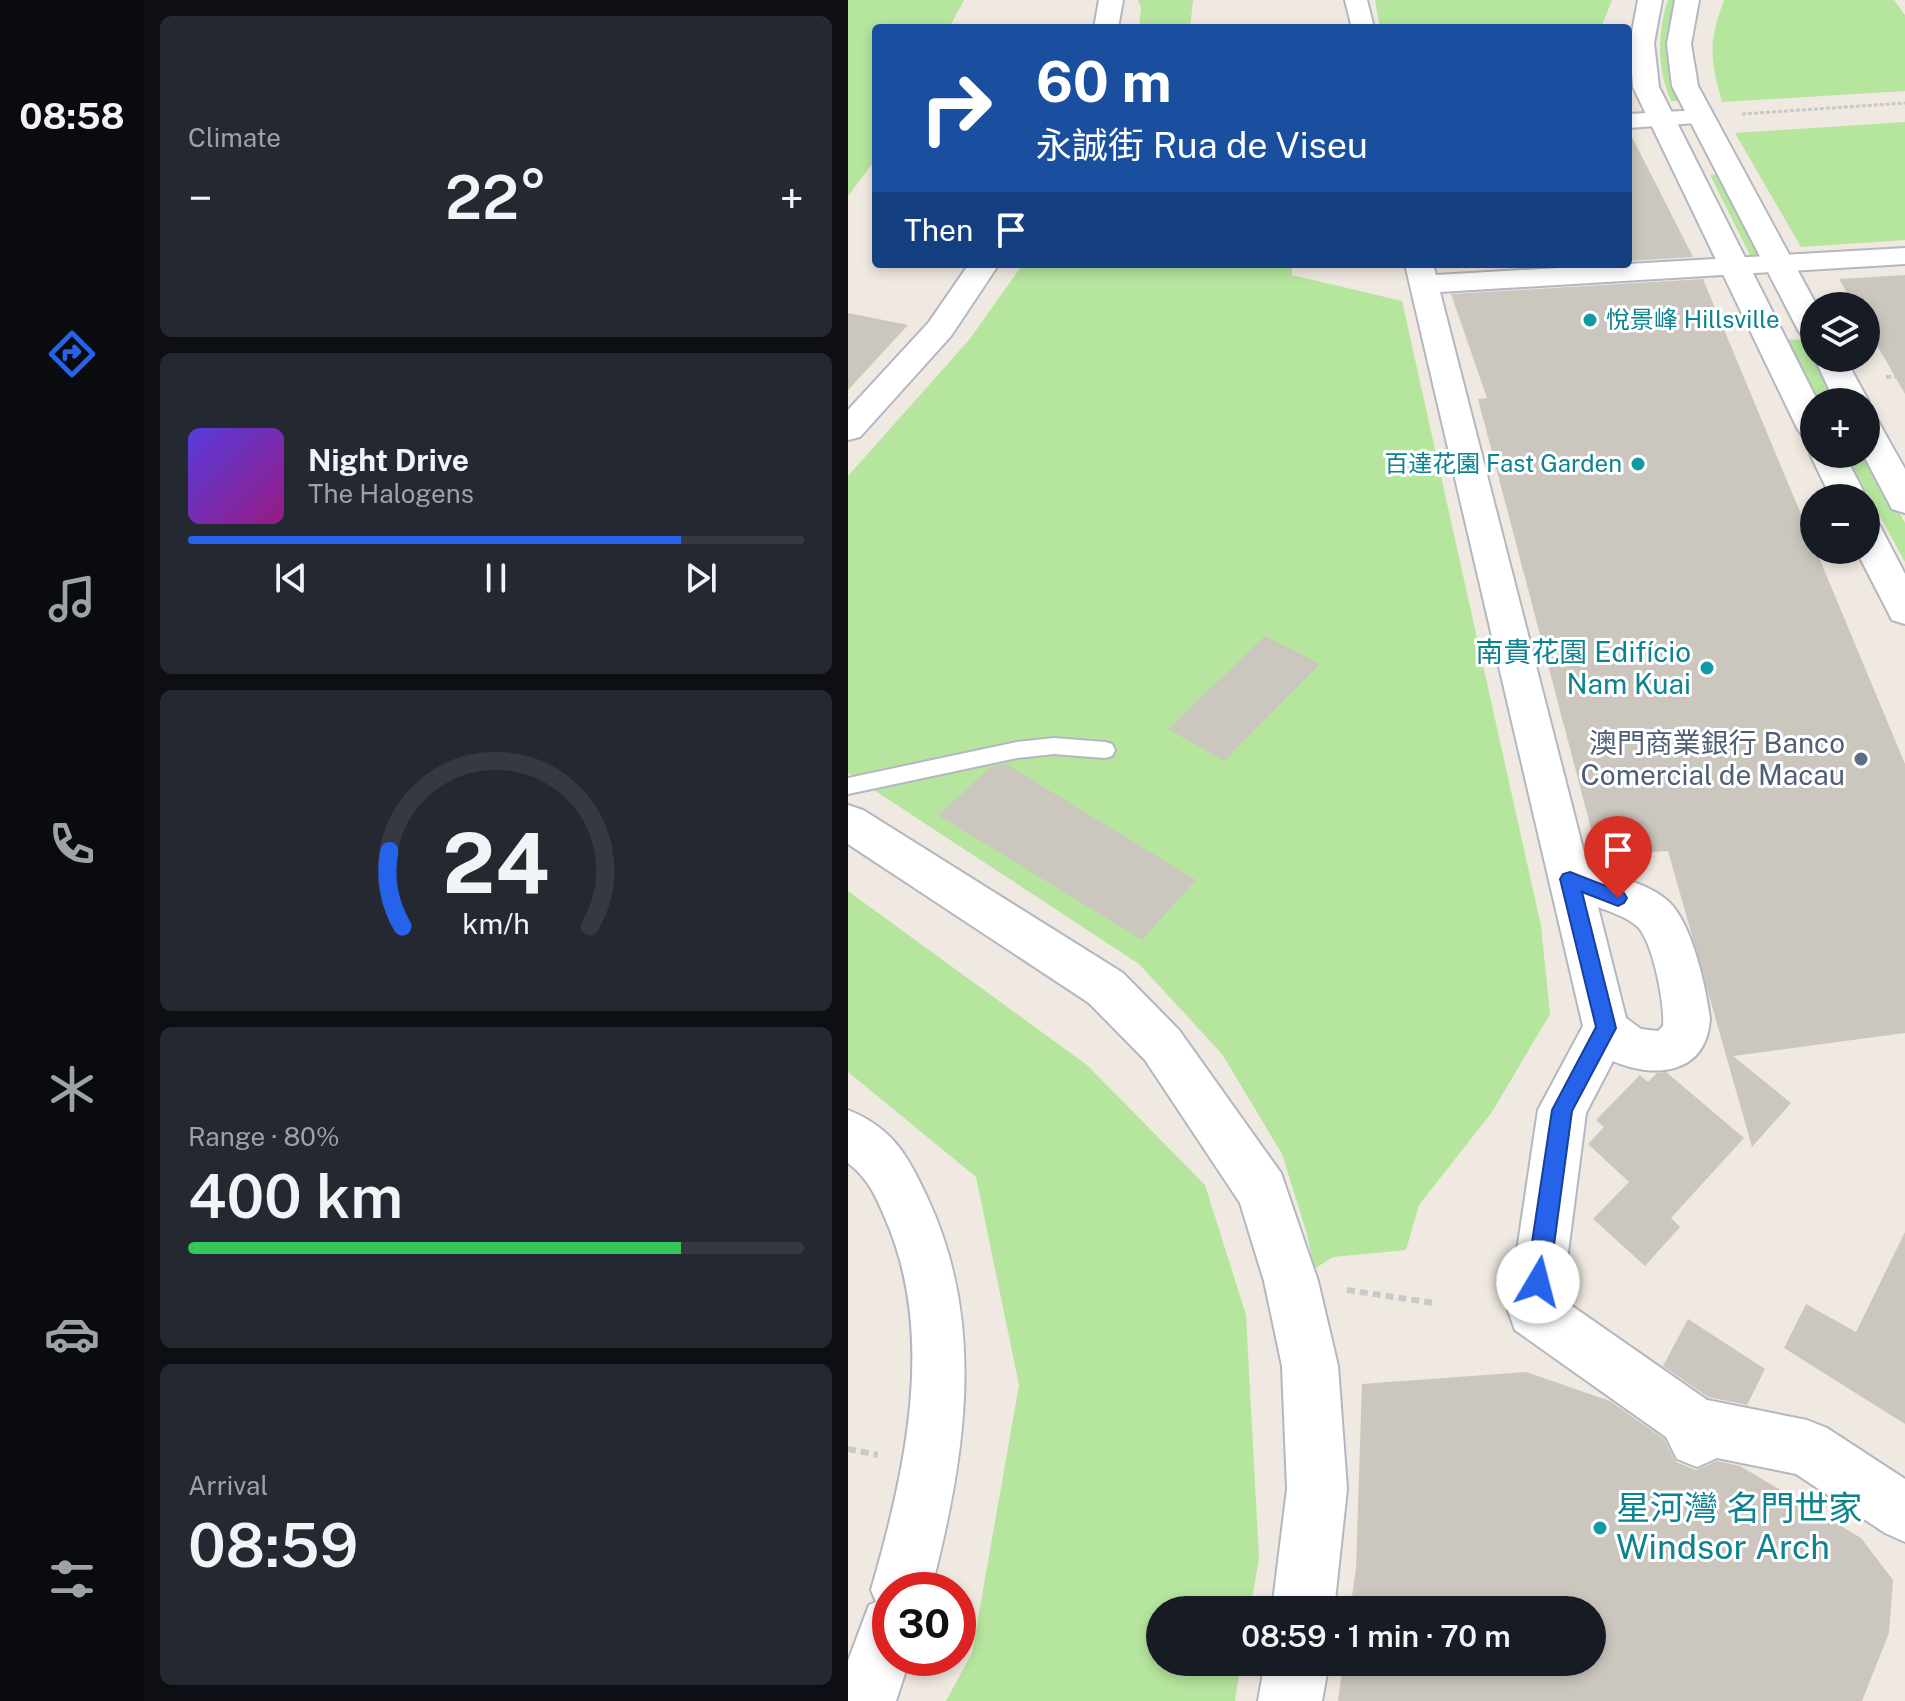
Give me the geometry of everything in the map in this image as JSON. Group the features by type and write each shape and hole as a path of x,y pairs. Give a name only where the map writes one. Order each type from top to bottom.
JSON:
{"main road":[{"path":"1107,24 1111,0"},
{"path":"1650,0 1643,29 1642,57 1646,87 1800,400"},
{"path":"1687,0 1681,20 1680,58 1685,86 1800,303"},
{"path":"848,430 940,329 981,268"},
{"path":"1880,454 1905,501"},
{"path":"1880,561 1905,611"},
{"path":"848,822 1106,988 1162,1045 1263,1191 1291,1281 1310,1366 1317,1489 1305,1596"},
{"path":"1290,1701 1294,1676"}],"street":[{"path":"1356,0 1362,24"},
{"path":"1632,121 1701,117"},
{"path":"1570,879 1642,907 1657,919 1664,930 1687,1012 1683,1036 1669,1048 1655,1052 1627,1046 1606,1028 1422,274 1735,268 1905,256"},
{"path":"1606,1028 1562,1110 1534,1311 1686,1417 1695,1432 1807,1448 1905,1513"},
{"path":"848,1133 881,1160 916,1222 934,1289 938,1370 931,1464 905,1572"},
{"path":"865,1701 873,1676"}],"lane":[{"path":"848,786 1017,750 1054,746 1105,750"}],"path":[{"path":"1701,117 1905,103"},
{"path":"1291,1281 1434,1303"}],"green space":[{"path":"848,0 964,0 951,24 872,24 872,164 848,196"},
{"path":"1138,0 1193,0 1190,24 1139,24 1141,8"},
{"path":"1375,0 1612,0 1603,24 1379,24"},
{"path":"1668,0 1676,0 1668,31 1679,101 1671,101 1661,64 1660,38"},
{"path":"1724,0 1894,0 1905,15 1905,91 1722,102 1712,51"},
{"path":"1905,122 1905,240 1801,247 1735,133"},
{"path":"1719,174 1762,261 1753,261 1710,175"},
{"path":"1020,268 1292,268 1292,275 1402,301 1541,926 1550,1014 1492,1112 1419,1205 1406,1250 1333,1257 1314,1269 1307,1234 1282,1154 1222,1054 1139,964 848,773 848,476 969,340"},
{"path":"1784,339 1800,340 1800,369"},
{"path":"1802,372 1821,372 1830,388 1810,388"},
{"path":"1854,468 1874,468 1905,523 1905,562 1880,516 1880,484 1862,484"},
{"path":"848,891 1087,1065 1205,1185 1246,1315 1259,1558 1252,1596 1146,1596 1146,1676 1239,1676 1235,1701 946,1701 960,1676 976,1676 976,1630 1019,1385 976,1177 848,1072"}],"building":[{"path":"1632,137 1693,257 1632,261"},
{"path":"1905,275 1905,394 1880,350 1880,292 1847,292 1839,279"},
{"path":"1703,279 1800,512 1800,564 1822,564 1905,764 1905,1033 1733,1056 1791,1103 1752,1147 1668,851 1598,855 1478,399 1487,398 1451,294"},
{"path":"848,313 908,325 848,390"},
{"path":"1265,636 1320,664 1224,761 1168,729"},
{"path":"1006,764 1196,880 1142,940 938,815 991,767"},
{"path":"1666,1072 1744,1138 1671,1218 1680,1227 1645,1266 1593,1219 1629,1182 1588,1144 1604,1127 1596,1120 1640,1075 1648,1082 1657,1073"},
{"path":"1905,1232 1905,1424 1784,1348 1806,1304 1856,1332"},
{"path":"1688,1319 1765,1369 1747,1405 1708,1397 1663,1366"},
{"name":"星河灣 名門世家 Windsor Arch","path":"1526,1372 1610,1401 1664,1439 1676,1462 1696,1470 1717,1461 1740,1466 1861,1538 1893,1580 1889,1633 1862,1701 1338,1701 1341,1676 1606,1676 1606,1596 1352,1596 1356,1568 1362,1384"}],"place":[{"name":"悅景峰 Hillsville","path":"1590,320"},
{"name":"百達花園 Fast Garden","path":"1638,464"},
{"name":"南貴花園 Edifício Nam Kuai","path":"1707,668"},
{"name":"澳門商業銀行 Banco Comercial de Macau","path":"1861,759"},
{"name":"星河灣 名門世家 Windsor Arch","path":"1600,1528"}],"route":[{"path":"1538,1282 1562,1110 1606,1028 1570,879 1618,898"}]}
